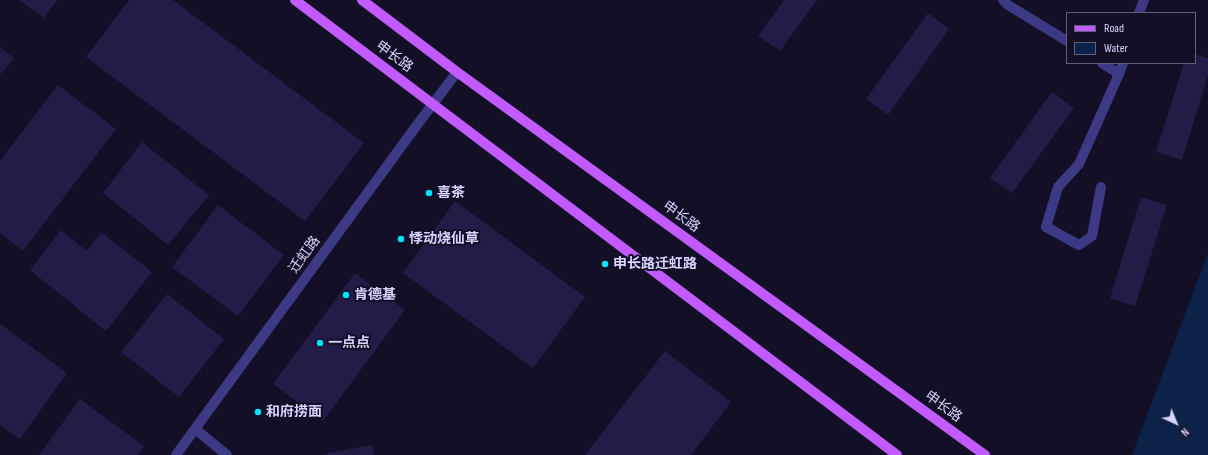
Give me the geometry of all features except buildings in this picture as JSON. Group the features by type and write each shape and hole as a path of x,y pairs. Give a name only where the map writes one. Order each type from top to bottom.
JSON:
{"main road":[{"name":"申长路","path":"295,0 897,455"},
{"name":"申长路","path":"362,0 457,72 982,454"}],"street":[{"path":"1003,0 1008,5 1066,40"},
{"path":"1139,12 1144,0"},
{"path":"1104,64 1120,74"},
{"path":"1101,187 1092,236 1079,245 1046,227 1058,187 1079,164 1120,74 1123,64"},
{"name":"迁虹路","path":"176,455 457,72"},
{"path":"195,429 227,455"}],"water":[{"path":"1208,253 1208,455 1132,455"}],"place":[{"name":"喜茶","path":"429,193"},
{"name":"悸动烧仙草","path":"401,239"},
{"name":"申长路迁虹路","path":"605,264"},
{"name":"肯德基","path":"346,295"},
{"name":"一点点","path":"320,343"},
{"name":"和府捞面","path":"258,412"}]}
